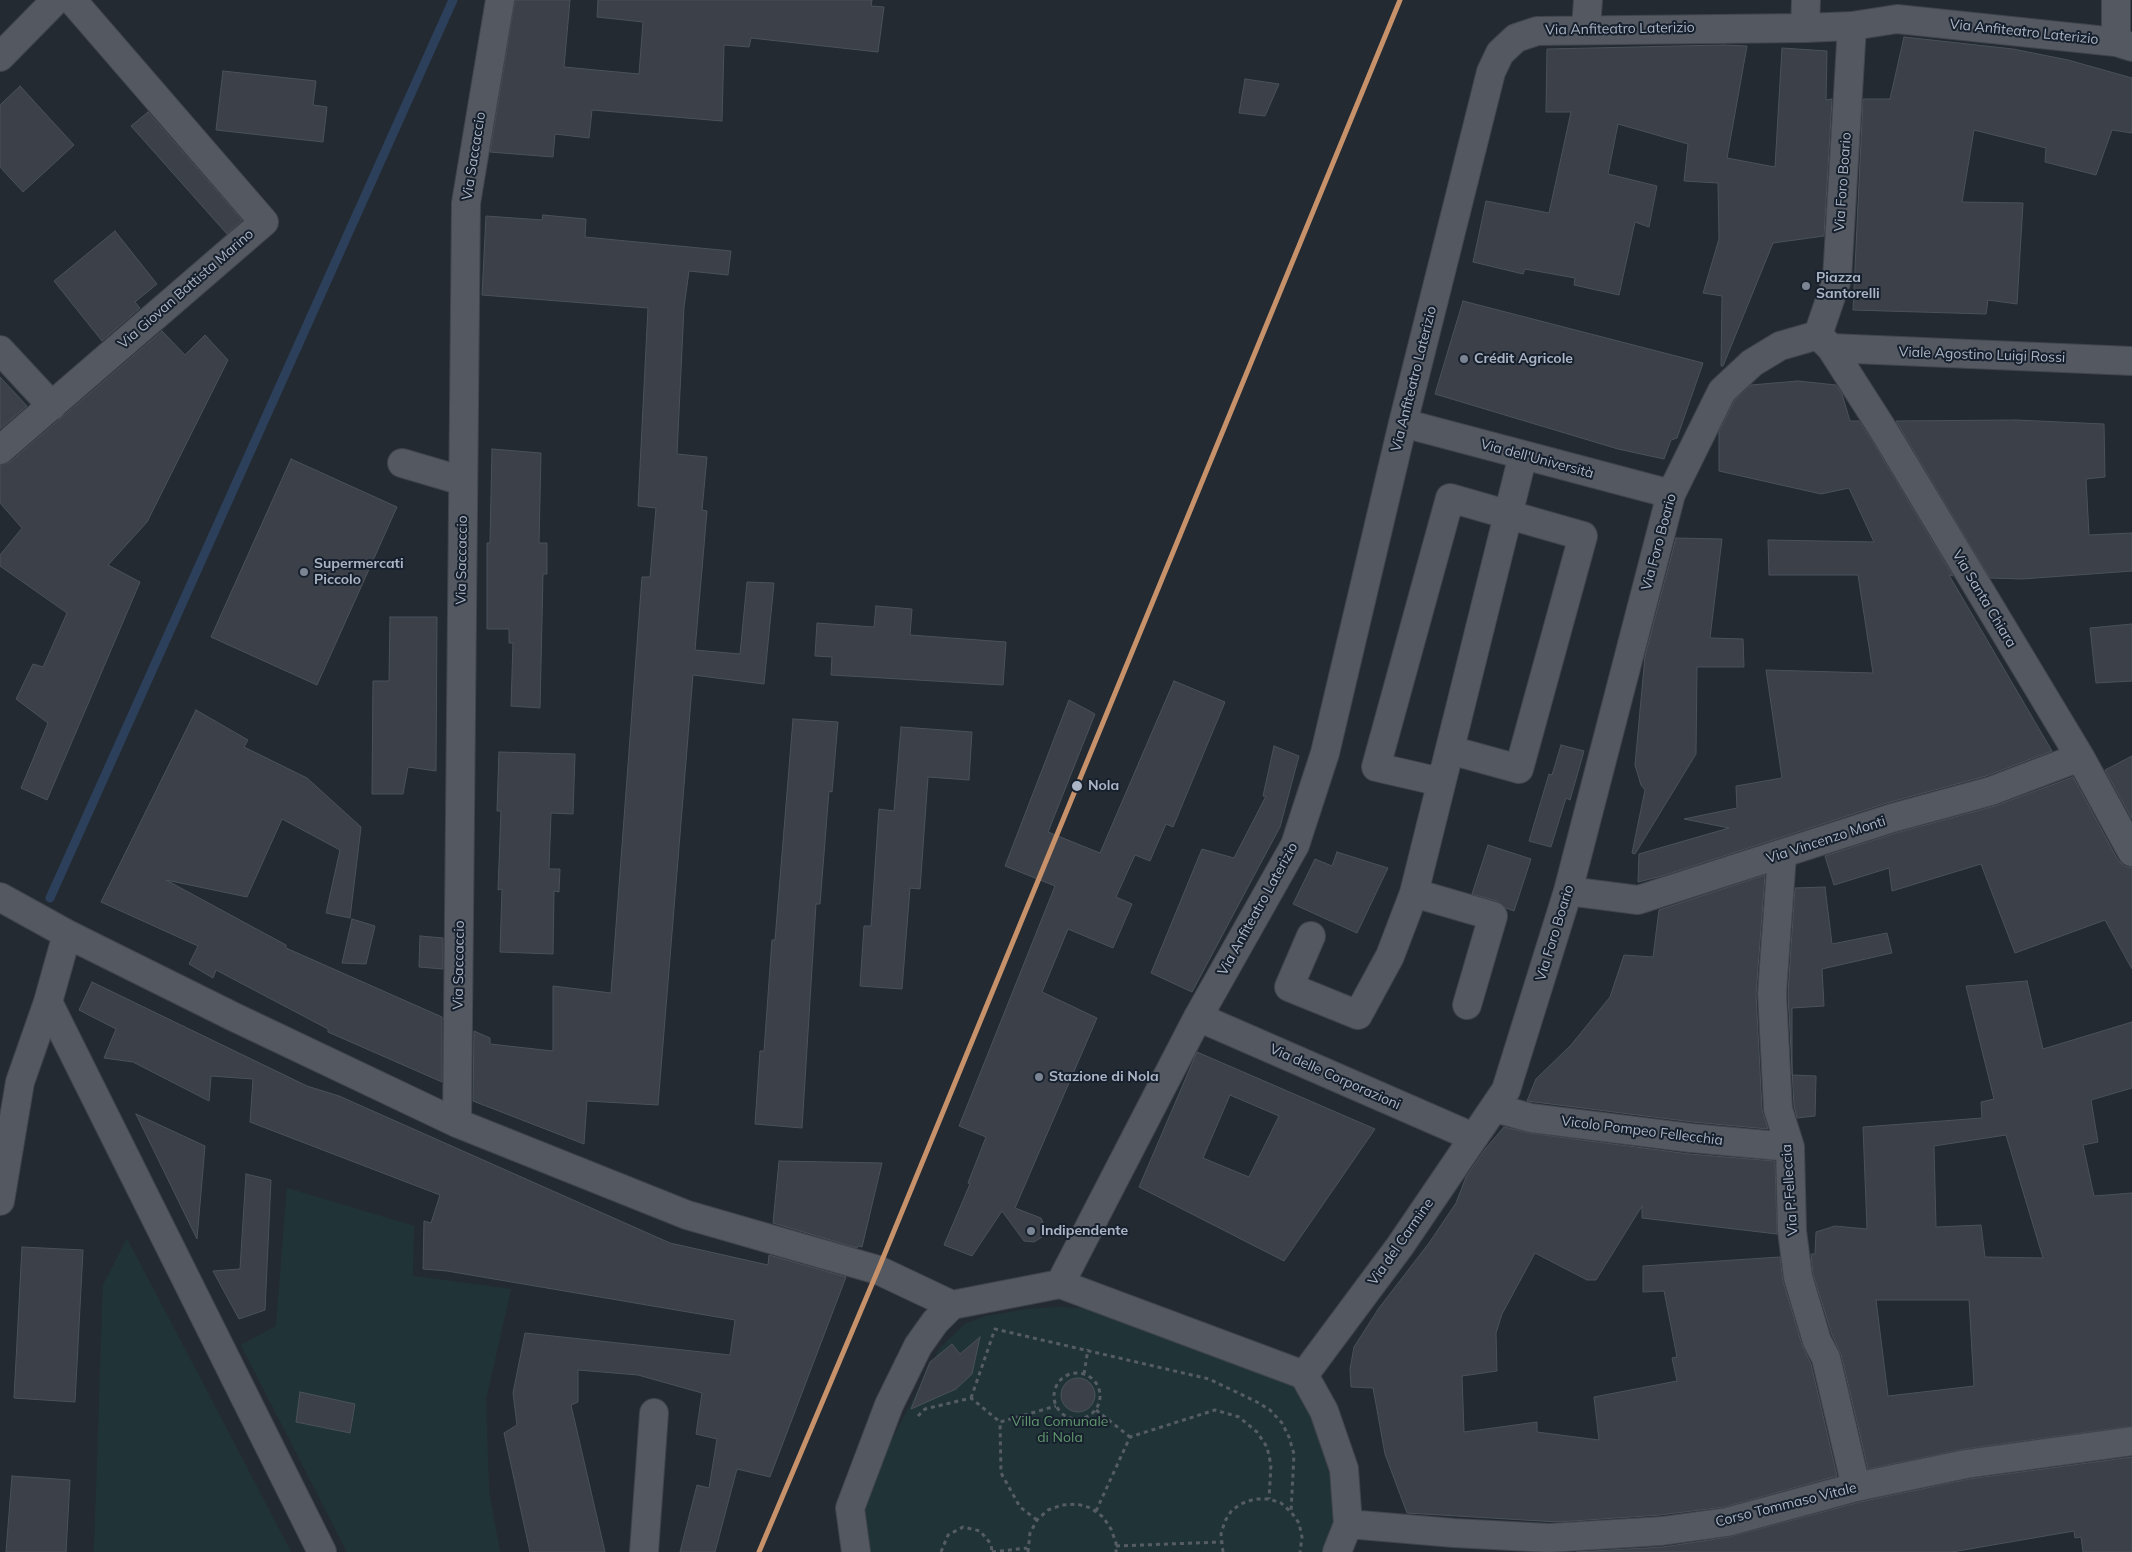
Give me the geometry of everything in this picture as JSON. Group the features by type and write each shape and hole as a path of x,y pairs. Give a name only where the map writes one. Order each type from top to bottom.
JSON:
{"street":[{"path":"0,57 56,0"},
{"name":"Via Giovan Battista Marino","path":"0,450 264,222 72,0"},
{"name":"Via Saccaccio","path":"457,1123 466,203 500,0"},
{"path":"1586,28 1588,0"},
{"path":"1805,28 1806,0"},
{"path":"2116,0 2124,45"},
{"name":"Via Anfiteatro Laterizio","path":"1060,1284 1198,1017 1295,845 1325,753 1403,423 1488,82 1500,53 1516,38 1526,33 1586,28 1805,28 1852,26 1897,19 2124,45"},
{"name":"Via Foro Boario","path":"1495,1108 1506,1090 1568,891 1670,494 1722,391 1752,363 1780,346 1825,342 1837,279 1852,26"},
{"name":"Viale Agostino Luigi Rossi","path":"1825,342 2132,361"},
{"name":"Via Santa Chiara","path":"1825,342 2080,757 2132,852"},
{"path":"0,350 52,406"},
{"name":"Via dell'Università","path":"1403,423 1670,494"},
{"path":"1311,936 1289,987 1358,1015 1390,956 1414,893 1523,455"},
{"path":"402,464 463,481"},
{"path":"1442,782 1376,767 1450,498 1583,536 1519,769 1450,750"},
{"name":"Via Vincenzo Monti","path":"1568,891 1638,900 1892,818 1991,791 2080,757"},
{"name":"Via P.Felleccia","path":"1782,855 1772,993 1778,1109 1790,1147 1792,1231 1798,1277 1817,1341 1826,1358 1856,1487"},
{"path":"1414,893 1493,916 1468,1005"},
{"path":"0,897 67,934 234,1018 457,1123 686,1215 878,1270 952,1306"},
{"path":"0,1201 20,1082 48,1002 67,934"},
{"path":"48,1002 322,1552"},
{"name":"Via delle Corporazioni","path":"1198,1017 1472,1137"},
{"name":"Vicolo Pompeo Fellecchia","path":"1495,1108 1540,1119 1691,1138 1790,1147"},
{"name":"Via del Carmine","path":"1304,1375 1400,1246 1472,1137 1495,1108"},
{"path":"856,1552 850,1508 886,1413 918,1346 935,1322 952,1306 1060,1284 1304,1375 1324,1411 1344,1469 1348,1524 1337,1552"},
{"path":"644,1552 654,1413"},
{"name":"Corso Tommaso Vitale","path":"1348,1524 1455,1543 1662,1531 1727,1522 1856,1487 1966,1464 2132,1441"}],"path":[{"path":"971,1398 996,1329 1088,1349 1208,1380 1243,1394 1270,1410 1282,1423 1292,1445 1291,1512"},
{"path":"1084,1374 1088,1349"},
{"path":"1076,1373 1084,1374 1097,1383 1101,1398 1096,1410 1089,1417 1073,1420 1060,1412 1056,1406 1055,1390 1063,1378 1076,1373"},
{"path":"915,1418 925,1409 971,1398"},
{"path":"971,1398 1000,1422 1001,1473 1020,1507 1037,1520"},
{"path":"1000,1422 1056,1406"},
{"path":"1096,1410 1130,1437"},
{"path":"1096,1511 1130,1437 1215,1410 1226,1412 1239,1418 1256,1432 1267,1447 1271,1465 1269,1499"},
{"path":"1223,1552 1221,1542 1225,1521 1232,1510 1243,1503 1256,1499 1269,1499 1282,1504 1291,1512 1301,1530 1300,1552"},
{"path":"941,1552 948,1534 963,1527 980,1531 991,1544 992,1552 1028,1550 1030,1533 1037,1520 1048,1510 1062,1505 1077,1504 1096,1511 1111,1529 1116,1552"},
{"path":"1116,1546 1221,1542"}],"green space":[{"path":"287,1188 414,1226 413,1276 511,1289 486,1399 489,1492 500,1552 347,1552 241,1345 276,1326"},
{"path":"127,1239 291,1552 94,1552 103,1285"},
{"name":"Villa Comunale di Nola","path":"1059,1307 1091,1309 1291,1382 1309,1407 1333,1469 1338,1513 1328,1552 868,1552 864,1508 870,1482 940,1348 965,1324 986,1316 1028,1309"}],"building":[{"path":"515,0 570,0 564,67 639,74 643,22 597,17 598,0 872,0 871,6 884,7 878,52 751,38 749,47 724,45 722,121 592,110 589,138 555,134 553,157 490,152"},
{"path":"1904,37 2013,49 2068,60 2132,78 2132,133 2112,130 2096,175 2045,162 2046,148 1974,130 1962,202 2023,203 2017,304 1988,300 1986,314 1853,310 1863,99 1890,99"},
{"path":"1747,46 1727,158 1775,167 1782,48 1827,51 1826,100 1832,99 1824,236 1773,243 1723,366 1721,366 1722,296 1703,293 1719,239 1718,183 1684,181 1688,144 1618,124 1608,174 1657,186 1649,227 1635,222 1619,295 1574,285 1575,278 1525,269 1523,274 1473,262 1486,201 1549,213 1571,112 1546,112 1547,49"},
{"path":"223,71 316,81 313,105 327,107 323,142 216,130"},
{"path":"1245,79 1279,84 1265,116 1239,113"},
{"path":"20,86 74,145 23,192 0,167 0,105"},
{"path":"148,112 242,220 227,234 131,126"},
{"path":"543,215 586,219 585,237 731,251 728,275 689,271 684,307 677,454 707,457 702,510 707,511 695,650 740,654 747,582 774,583 764,684 693,675 658,1105 587,1101 584,1144 473,1101 474,1031 490,1038 490,1044 553,1051 553,986 611,993 642,577 650,577 656,508 638,506 648,308 482,295 486,216 542,220"},
{"path":"115,231 157,284 135,302 140,308 102,341 54,281"},
{"path":"1463,301 1703,363 1677,438 1671,440 1664,459 1618,449 1435,394"},
{"path":"162,331 185,355 205,335 228,360 147,522 108,565 140,582 47,800 21,788 48,723 16,699 33,664 43,667 67,613 0,566 0,555 22,528 0,503 0,465 10,462"},
{"path":"0,377 27,406 0,429"},
{"path":"1798,381 1836,385 1842,394 1850,421 1859,421 1871,439 1953,576 1949,575 2052,751 1986,776 1887,803 1662,876 1638,882 1639,854 1729,828 1684,819 1737,808 1736,786 1782,778 1766,670 1873,673 1858,575 1769,575 1768,540 1874,542 1849,488 1821,494 1719,471 1719,431 1735,400 1751,385"},
{"path":"2016,420 2104,424 2105,477 2086,479 2089,535 2132,533 2132,571 2022,579 1990,578 1896,421"},
{"path":"492,449 541,453 539,543 547,543 547,574 543,574 540,708 511,706 513,643 509,643 509,629 487,629 487,543 490,543"},
{"name":"Supermercati Piccolo","path":"291,459 397,507 317,685 211,637"},
{"path":"1676,538 1722,539 1710,638 1743,639 1744,667 1697,667 1696,754 1635,854 1632,853 1645,790 1641,785 1635,765 1645,656"},
{"path":"876,606 912,609 910,635 1006,642 1003,685 831,675 832,657 815,656 817,623 874,627"},
{"path":"390,617 437,617 436,771 408,767 403,794 372,794 373,681 389,681"},
{"path":"2132,624 2132,681 2096,683 2090,628"},
{"path":"1174,681 1225,702 1173,827 1166,824 1150,861 1135,855 1116,897 1132,904 1113,948 1068,929 1042,992 1097,1018 1015,1208 1041,1218 1045,1227 1044,1233 1042,1237 1034,1242 1024,1241 1002,1211 972,1256 944,1245 970,1184 968,1183 986,1137 959,1126 1055,886 1005,866 1069,700 1095,714 1048,832 1100,853"},
{"path":"196,710 248,740 244,747 307,778 361,827 350,918 326,913 340,850 282,819 247,897 166,880 286,945 286,948 442,1017 442,1082 328,1032 328,1029 216,970 213,978 189,964 198,946 101,902"},
{"path":"793,719 838,722 832,792 829,791 820,904 816,904 802,1128 755,1124 760,1051 764,1051 772,940 775,940"},
{"path":"901,727 972,732 969,780 928,777 920,889 910,888 902,989 860,986 864,926 871,926 879,809 894,811"},
{"path":"1561,745 1584,751 1570,800 1566,798 1551,847 1529,841 1549,774 1552,775"},
{"path":"1274,746 1299,756 1280,827 1192,992 1151,973 1202,849 1234,858 1266,796 1263,796"},
{"path":"499,752 575,754 573,814 551,813 549,869 560,869 559,892 554,891 553,954 500,952 502,889 498,890 501,811 497,811"},
{"path":"2132,756 2132,819 2105,770"},
{"path":"2073,777 2118,860 2124,866 2132,868 2132,969 2105,920 2015,953 1981,864 1892,891 1889,868 1834,885 1825,856 1896,833 1995,806"},
{"path":"1488,845 1531,859 1514,911 1497,901 1472,894"},
{"path":"1337,852 1388,868 1357,933 1293,904 1315,859 1332,866"},
{"path":"1765,875 1756,994 1762,1110 1768,1129 1693,1122 1527,1101 1536,1079 1571,1045 1610,997 1624,955 1653,957 1659,910"},
{"path":"1825,887 1832,944 1887,933 1892,953 1822,969 1824,1006 1792,1008 1792,1068 1788,993 1795,888"},
{"path":"352,919 375,926 366,964 342,963"},
{"path":"420,936 443,938 443,969 419,967"},
{"path":"2027,981 2043,1049 2132,1022 2132,1088 2091,1100 2098,1142 2083,1145 2094,1196 2132,1193 2132,1426 1964,1449 1868,1469 1841,1354 1832,1335 1813,1274 1811,1254 1815,1254 1816,1232 1835,1226 1867,1229 1863,1127 1982,1118 1981,1102 1994,1099 1966,986","holes":["2006,1135 2043,1258 1985,1257 1981,1225 1936,1227 1934,1146","1876,1300 1969,1300 1974,1386 1888,1396"]},
{"path":"92,982 307,1086 339,1096 670,1243 768,1265 769,1255 846,1277 770,1477 737,1469 715,1552 680,1552 697,1485 709,1488 717,1439 696,1434 702,1393 638,1375 578,1370 578,1402 571,1405 605,1552 530,1552 504,1433 517,1425 513,1393 525,1333 730,1355 735,1320 447,1271 423,1269 424,1221 431,1223 440,1195 250,1122 253,1079 211,1076 209,1101 133,1062 104,1058 116,1029 79,1010"},
{"path":"1197,1052 1375,1129 1284,1261 1139,1187","holes":["1230,1095 1279,1116 1249,1177 1203,1158"]},
{"path":"1792,1075 1816,1076 1815,1116 1797,1118 1794,1106"},
{"path":"136,1114 205,1146 197,1239"},
{"path":"1504,1127 1529,1133 1689,1154 1775,1161 1777,1234 1642,1218 1642,1206 1596,1280 1587,1280 1535,1253 1502,1314 1496,1333 1497,1371 1462,1376 1464,1432 1537,1422 1537,1432 1599,1440 1594,1397 1677,1381 1672,1358 1677,1357 1664,1291 1643,1292 1643,1266 1780,1257 1783,1281 1802,1345 1811,1364 1837,1476 1724,1507 1660,1515 1558,1522 1407,1513 1385,1454 1373,1388 1351,1387 1350,1369 1354,1347 1379,1308 1429,1243 1456,1203 1466,1177 1486,1148"},
{"path":"779,1161 882,1163 862,1247 858,1246 857,1248 773,1223"},
{"path":"246,1174 271,1180 265,1310 239,1319 213,1271 240,1269"},
{"path":"22,1247 83,1250 75,1402 14,1398"},
{"path":"980,1337 972,1374 956,1389 911,1409 930,1362 952,1344 960,1354"},
{"path":"1078,1378 1085,1379 1090,1383 1094,1388 1094,1402 1090,1407 1085,1411 1078,1412 1071,1411 1066,1407 1062,1402 1061,1395 1062,1388 1066,1383 1071,1379"},
{"path":"300,1392 355,1404 350,1433 296,1422"},
{"path":"2132,1457 2132,1552 2083,1552 2081,1537 2075,1538 2074,1531 1952,1552 1576,1552 1663,1547 1729,1537 1860,1502 1969,1479"},
{"path":"12,1476 70,1480 66,1552 6,1552"}],"waterway":[{"path":"50,898 453,0"}],"transit line":[{"path":"759,1552 878,1270 1400,0"}],"place":[{"name":"Piazza Santorelli","path":"1806,286"},
{"name":"Crédit Agricole","path":"1464,359"},
{"name":"Supermercati Piccolo","path":"304,572"},
{"name":"Nola","path":"1077,786"},
{"name":"Stazione di Nola","path":"1039,1077"},
{"name":"Indipendente","path":"1031,1231"}]}
